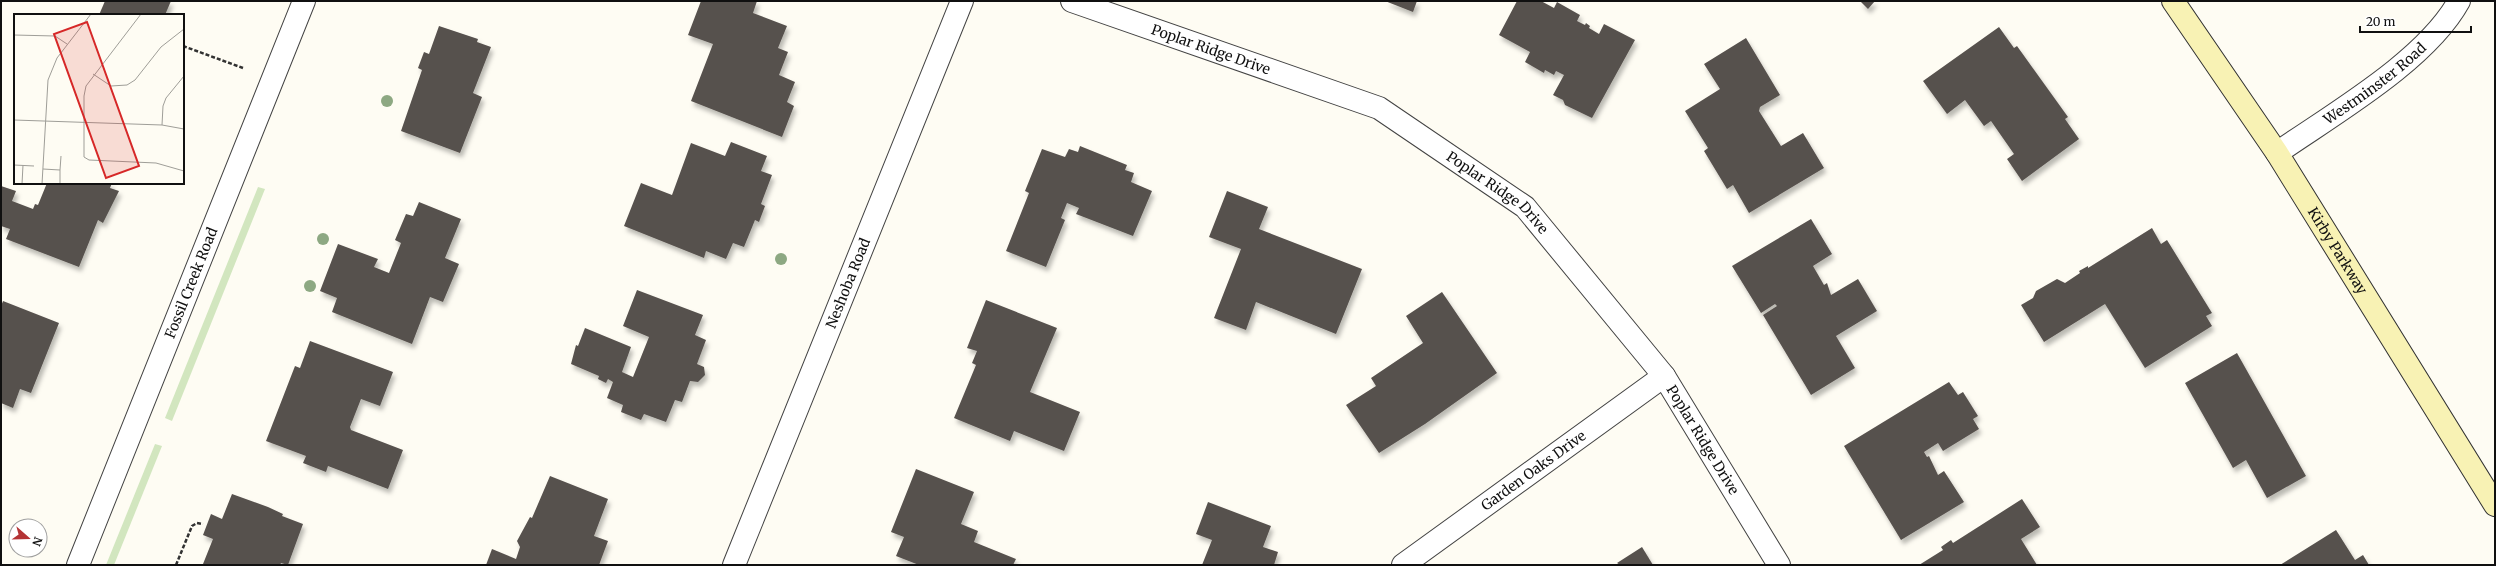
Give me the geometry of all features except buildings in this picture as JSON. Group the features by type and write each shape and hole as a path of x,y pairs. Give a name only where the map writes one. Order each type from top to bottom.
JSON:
{"main road":[{"name":"Kirby Parkway","path":"2172,1 2277,153 2495,505"}],"street":[{"name":"Fossil Creek Road","path":"78,565 304,1"},
{"name":"Neshoba Road","path":"734,565 962,1"},
{"name":"Poplar Ridge Drive","path":"1072,1 1379,108 1525,207 1664,376 1779,565"},
{"name":"Westminster Road","path":"2277,153 2392,72 2427,42 2459,1"},
{"name":"Garden Oaks Drive","path":"1403,565 1664,376"}],"path":[{"path":"184,46 249,71"},
{"path":"176,565 192,526 197,523 203,524"}],"green space":[{"path":"258,187 265,189 172,421 165,418"},
{"path":"155,444 162,446 114,565 106,565"}]}
